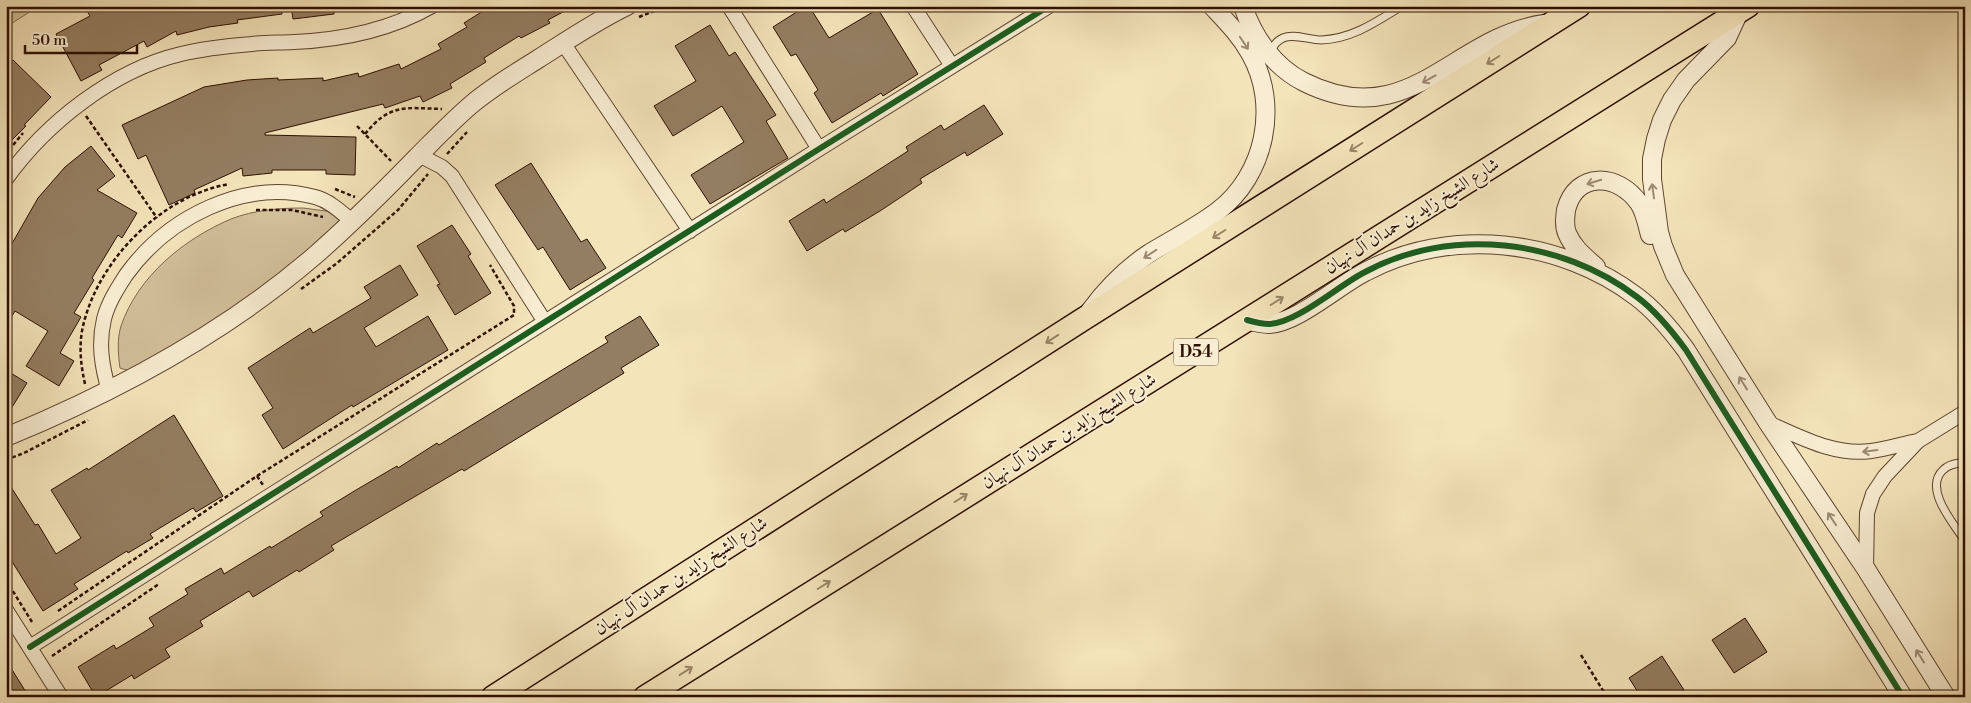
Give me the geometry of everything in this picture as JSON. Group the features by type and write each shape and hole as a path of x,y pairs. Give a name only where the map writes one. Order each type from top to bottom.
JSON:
{"main road":[{"name":"شارع الشيخ زايد بن حمدان آل نهيان","path":"493,697 1085,318 1579,6"},
{"name":"شارع الشيخ زايد بن حمدان آل نهيان","path":"645,697 1744,9"}],"street":[{"path":"6,179 35,144 78,105 142,68 180,54 217,47 330,39 362,33 396,23 432,6"},
{"path":"729,6 819,149"},
{"path":"913,6 952,66"},
{"path":"30,647 819,149 1050,6"},
{"path":"1085,318 1108,289 1136,264 1228,203 1244,184 1256,162 1262,144 1265,125 1265,97 1262,82 1257,68 1242,41 1212,6"},
{"path":"1243,6 1255,34 1270,55 1290,73 1325,91 1351,96 1378,96 1404,91 1416,86 1504,35 1552,23"},
{"path":"1668,259 1659,232 1652,179 1652,159 1656,139 1662,120 1672,100 1686,80 1727,38 1744,9"},
{"path":"6,437 69,410 107,383 162,362 224,324 296,271 347,217 419,155 473,103 502,82 611,14 629,13"},
{"path":"563,43 690,231"},
{"path":"419,155 437,164 452,176 545,322"},
{"path":"1903,697 1686,350 1671,330 1639,299 1608,277 1582,255 1572,243 1566,231 1565,218 1568,204 1573,194 1582,187 1602,180 1614,182 1633,195 1640,204 1656,246 1668,259 1768,423 1866,570 1946,697"},
{"path":"107,383 102,357 101,338 104,318 111,300 134,264 149,246 167,231 186,218 207,208 229,200 268,194 284,193 316,197 330,203 347,217"},
{"path":"1247,320 1270,324 1284,321 1298,315 1343,284 1367,271 1408,253 1447,245 1514,246 1566,259 1608,277"},
{"path":"1866,570 1867,513 1873,494 1885,476 1918,441 1965,412"},
{"path":"1768,423 1819,445 1836,450 1853,452 1872,451 1918,441"},
{"path":"6,610 61,697"}],"lane":[{"path":"1270,55 1273,47 1283,38 1291,36 1320,40 1344,37 1367,28 1402,6"},
{"path":"1965,463 1948,466 1941,472 1937,480 1936,489 1938,498 1965,541"}],"path":[{"path":"629,13 667,6"},
{"path":"78,105 167,231"},
{"path":"365,134 376,120 394,110 442,109 436,115"},
{"path":"357,126 391,161 385,167"},
{"path":"296,293 336,264 398,210 426,176 469,130"},
{"path":"426,176 433,179"},
{"path":"252,210 292,210 334,220 347,217 357,197"},
{"path":"257,476 514,315 514,306 490,265"},
{"path":"78,388 107,383"},
{"path":"1580,655 1607,697"}],"shaded area":[{"path":"6,6 39,6 6,27"},
{"path":"303,208 326,211 340,216 343,227 300,265 136,373 120,368 118,347 121,326 139,291 165,261 196,237 231,219 267,210"}],"building":[{"path":"95,6 281,6 282,14 237,20 238,23 209,27 177,35 176,31 147,47 144,41 99,65 102,70 81,81 56,34 90,16 87,11"},
{"path":"291,6 334,6 334,14 293,19"},
{"path":"491,6 574,6 548,20 550,23 521,38 519,36 484,58 486,62 450,84 452,88 423,102 420,96 385,108 383,104 265,133 265,135 356,137 355,175 326,174 326,170 272,170 272,173 243,176 242,168 194,190 195,193 169,205 146,155 138,159 122,125 204,87 247,80 278,78 278,80 323,78 323,81 358,73 359,77 399,64 401,69 441,49 438,44 467,27 464,23"},
{"path":"806,6 809,6 829,38 878,9 918,74 883,96 881,93 832,123 814,93 818,90 796,54 791,56 773,27"},
{"path":"710,25 729,56 735,52 776,115 766,121 788,158 710,204 691,175 744,142 722,106 673,136 654,106 696,81 675,46"},
{"path":"13,60 51,97 6,146 6,67"},
{"path":"984,105 1003,134 967,156 965,152 920,179 922,183 880,211 845,232 843,229 807,251 789,221 824,199 826,203 869,176 908,151 906,147 941,125 944,130"},
{"path":"91,146 115,176 97,190 137,213 122,238 118,235 92,278 94,280 74,313 81,317 60,353 74,361 59,386 26,366 48,331 15,311 6,326 6,244 10,247 38,198 65,167"},
{"path":"531,163 581,242 587,239 606,268 570,290 543,247 538,250 495,185"},
{"path":"452,225 471,254 468,256 491,293 455,315 437,285 440,284 417,246"},
{"path":"400,265 418,295 364,328 376,347 428,316 448,350 353,407 352,405 283,449 262,415 273,408 248,368 310,328 313,333 371,298 364,287"},
{"path":"640,316 659,345 621,368 624,373 464,471 462,469 331,546 334,550 299,572 297,570 253,597 249,591 200,621 203,626 165,649 170,657 134,679 132,675 96,697 78,667 114,645 116,649 154,626 149,618 188,594 185,589 221,568 224,574 270,546 271,548 323,516 320,512 397,466 398,468 437,443 439,445 608,342 605,337"},
{"path":"6,370 27,383 6,417"},
{"path":"174,415 223,496 196,512 193,508 150,534 153,538 128,553 127,551 74,584 78,589 43,611 6,552 6,479 35,525 38,524 56,554 81,538 51,490 87,468 88,470"},
{"path":"1745,618 1767,652 1734,673 1712,640"},
{"path":"1662,656 1684,690 1673,697 1641,697 1629,678"},
{"path":"6,660 29,697 6,697"}],"cycle path":[{"path":"30,647 1049,6"},
{"path":"1247,320 1266,324 1280,322 1305,311 1365,272 1398,257 1433,248 1468,244 1504,245 1540,251 1574,262 1607,277 1651,309 1686,350 1903,697"}]}
